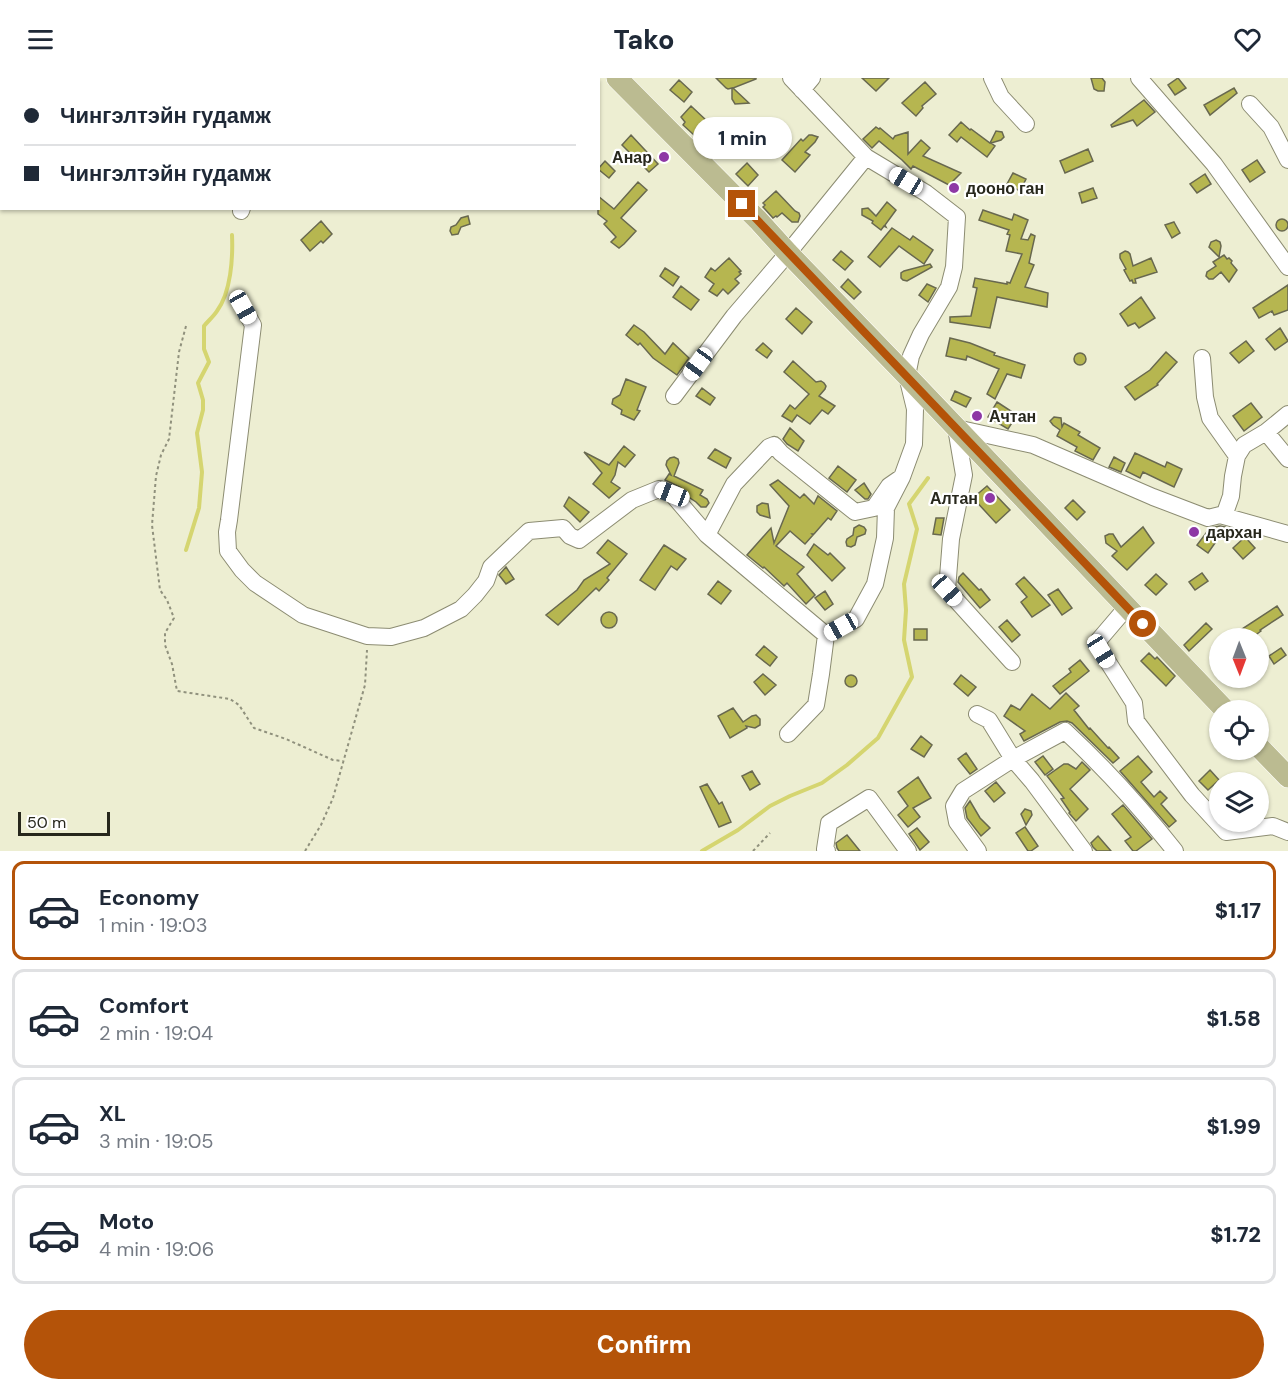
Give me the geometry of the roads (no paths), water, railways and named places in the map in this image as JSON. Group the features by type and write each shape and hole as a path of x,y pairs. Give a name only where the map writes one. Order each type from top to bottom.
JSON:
{"main road":[{"path":"617,78 758,220 1216,700"},
{"path":"1269,757 1288,777"}],"street":[{"path":"992,78 1001,97 1026,124"},
{"path":"1139,78 1214,164 1288,267"},
{"path":"802,82 866,157 926,193 957,217 954,267 949,287 921,334 911,356 907,376 915,409 914,444 902,477 886,508 885,538 875,584 856,618 826,635"},
{"path":"1250,104 1271,127 1288,160"},
{"path":"674,396 734,316 866,157"},
{"path":"243,307 253,325 227,532 228,550 242,570 255,583 303,615 367,636 391,637 424,628 462,609 486,581 491,567 529,531 563,528 570,536 579,540 632,500 659,489 672,494 707,535 826,635"},
{"path":"1202,358 1204,398 1210,418 1237,456"},
{"path":"1224,516 1232,496 1237,456 1244,445 1266,432 1288,414"},
{"path":"1012,662 947,590 951,539 964,475 956,428 1033,445 1208,518 1220,515 1288,534"},
{"path":"1266,432 1288,459"},
{"path":"707,535 734,484 769,447 774,445 855,512 874,508 889,486 902,477"},
{"path":"1127,607 1098,641 1101,651 1134,703 1136,721 1192,795 1226,832 1273,826 1288,831"},
{"path":"788,734 816,705 826,635"},
{"path":"977,714 988,720 1013,759 1084,851"},
{"path":"978,851 957,822 954,806 963,791 1013,759 1065,731 1089,753 1144,812 1175,851"},
{"path":"827,851 825,849 829,822 870,798 908,851"}],"waterway":[{"path":"186,550 199,508 202,472 197,433 203,410 203,400 198,383 209,362 204,349 204,326 222,303 228,285 232,235"},
{"path":"702,851 738,830 770,806 822,783 878,738 912,677 904,640 906,610 904,584 917,529 909,504 928,478"}],"place":[{"name":"Анар","path":"664,157"},
{"name":"дооно ган","path":"954,188"},
{"name":"Ачтан","path":"977,416"},
{"name":"Алтан","path":"990,498"},
{"name":"дархан","path":"1194,532"}]}
